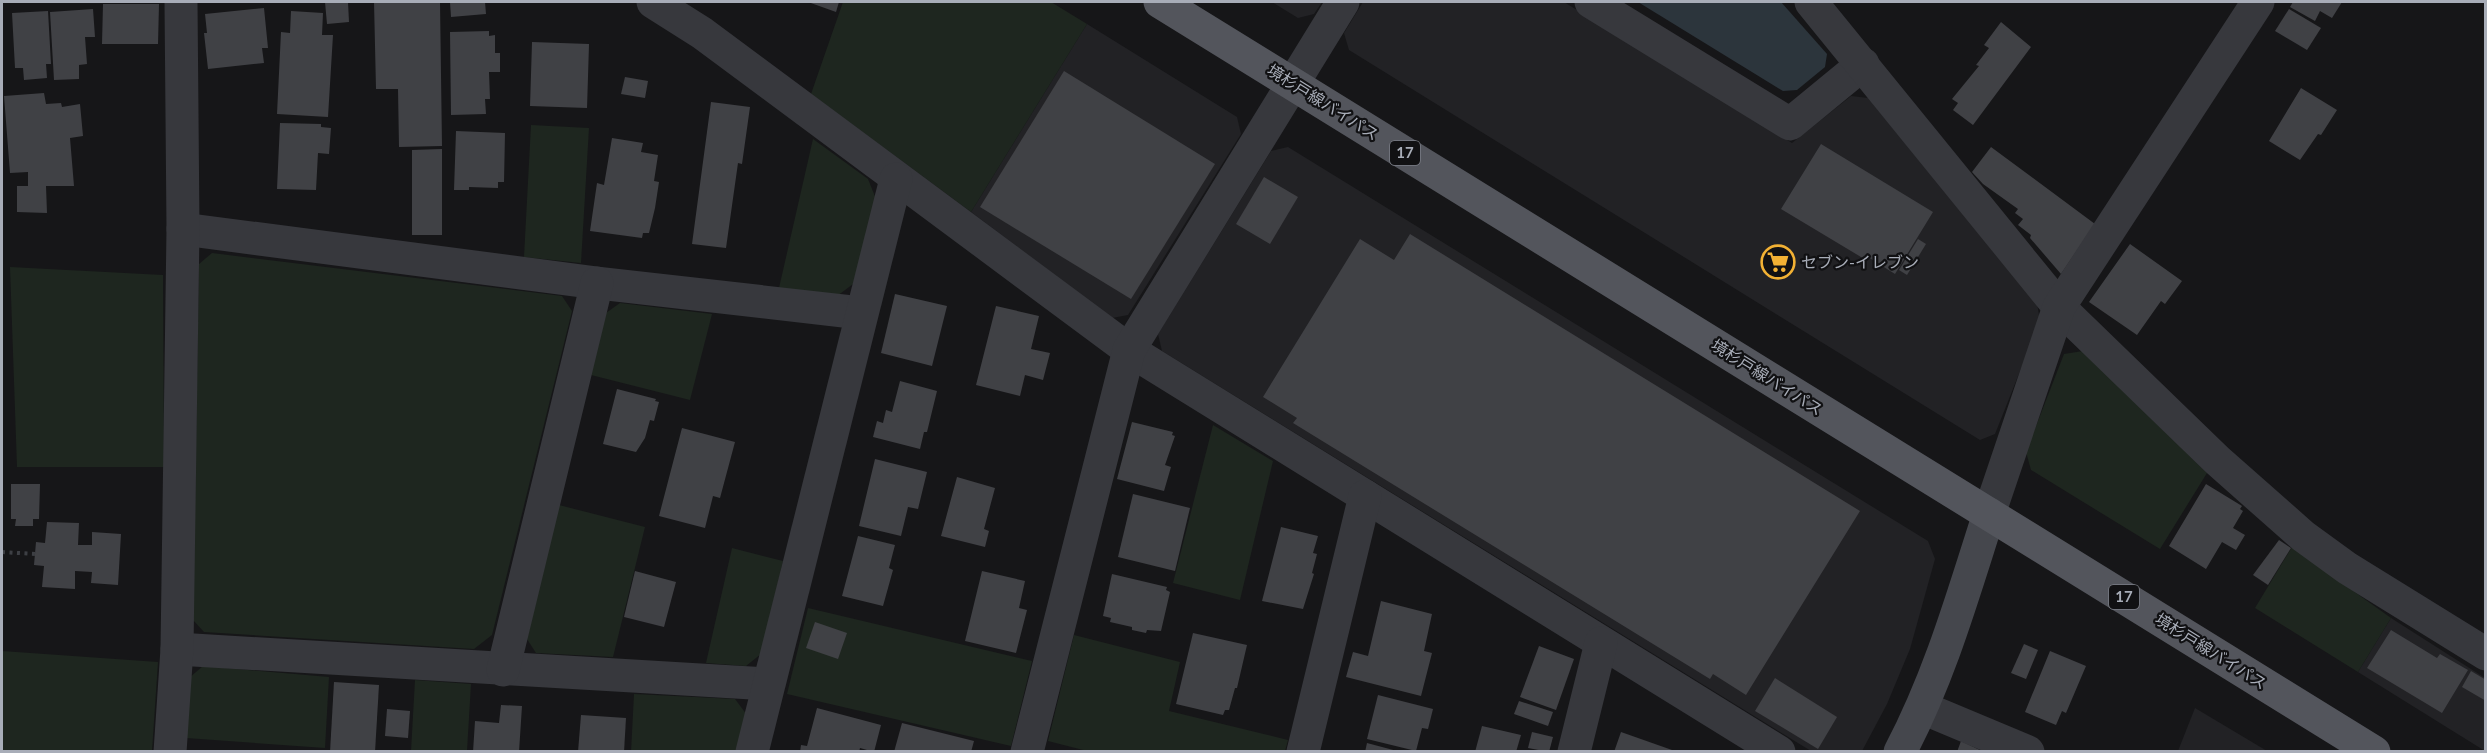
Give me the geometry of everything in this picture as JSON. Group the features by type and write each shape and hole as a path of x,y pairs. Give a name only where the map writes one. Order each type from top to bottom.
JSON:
{"main road":[{"name":"境杉戸線バイパス","path":"1160,2 2374,752"}],"street":[{"path":"170,752 177,649 183,229 181,2"},
{"path":"653,2 702,33 1129,350 1779,752"},
{"path":"1027,752 1129,350 1343,2"},
{"path":"1591,2 1790,124 1863,64"},
{"path":"1811,2 2059,307 2217,460 2303,536 2347,568 2486,654"},
{"path":"1900,752 1923,708 1948,642 2059,307 2258,2"},
{"path":"752,752 896,179"},
{"path":"183,229 597,283 861,313"},
{"path":"503,670 597,283"},
{"path":"1303,752 1365,496"},
{"path":"1574,752 1601,643"},
{"path":"177,649 768,684"},
{"path":"1923,708 2028,752"}],"path":[{"path":"2,552 35,554"}],"shaded area":[{"path":"843,2 1051,2 1087,24 971,212 811,94"},
{"path":"1272,2 1322,2 1314,14 1298,18"},
{"path":"1363,2 1564,2 1792,143 1851,96 1868,98 2037,303 2040,321 1995,434 1980,440 1349,50 1344,33"},
{"path":"1638,2 1781,2 1827,54 1825,67 1797,90 1783,91"},
{"path":"1087,24 1237,117 1241,134 1128,315 1112,318 971,212"},
{"path":"531,125 589,128 581,263 524,257"},
{"path":"813,139 868,179 876,199 853,284 837,296 779,288"},
{"path":"1288,147 1928,541 1935,559 1910,649 1887,704 1862,751 1811,751 1162,351 1158,334 1271,151"},
{"path":"212,253 562,296 572,311 492,635 474,649 204,632 193,620 199,264"},
{"path":"10,267 163,275 164,467 17,467"},
{"path":"620,303 712,314 690,400 591,375 606,313"},
{"path":"2083,351 2207,473 2160,549 2031,470 2026,452 2064,354"},
{"path":"1213,425 1273,461 1240,600 1173,583"},
{"path":"559,505 645,527 613,657 536,653 527,639"},
{"path":"2292,547 2391,618 2358,672 2255,608"},
{"path":"732,548 783,561 761,654 746,666 706,663"},
{"path":"808,608 1032,661 1011,746 787,694"},
{"path":"2391,618 2485,678 2485,751 2358,672"},
{"path":"1074,635 1180,662 1169,711 1288,740 1285,751 1091,752 1048,741"},
{"path":"2,651 158,662 152,751 2,751"},
{"path":"203,666 329,677 325,748 186,738 189,678"},
{"path":"415,680 471,684 467,751 411,751"},
{"path":"634,694 735,699 747,715 738,751 631,752"},
{"path":"2195,708 2267,751 2178,751"}],"building":[{"path":"325,2 348,2 349,22 327,24"},
{"path":"374,2 440,2 442,146 399,147 398,89 376,89"},
{"path":"450,2 485,2 486,14 451,17"},
{"path":"808,2 839,2 836,12"},
{"path":"2293,2 2342,2 2332,18 2320,11 2315,21 2290,7"},
{"path":"103,4 159,4 158,44 102,44"},
{"path":"264,8 268,48 262,48 264,63 208,69 204,33 207,33 205,14"},
{"path":"93,9 95,37 85,37 87,64 79,65 79,79 54,80 50,12"},
{"path":"2289,9 2321,28 2307,50 2275,31"},
{"path":"48,11 51,64 46,64 47,78 24,80 23,68 15,68 12,13"},
{"path":"291,11 323,13 322,35 333,35 328,117 277,114 281,32 290,33"},
{"path":"2001,22 2031,47 1973,125 1953,110 1958,103 1952,99 1979,66 1976,65 1989,48 1984,45"},
{"path":"489,31 489,36 495,35 495,53 500,53 500,72 489,72 490,99 485,99 486,114 451,115 450,32"},
{"path":"532,42 589,44 587,108 530,106"},
{"path":"1064,71 1215,164 1131,299 980,207"},
{"path":"625,77 648,81 645,98 621,94"},
{"path":"2301,88 2337,110 2321,135 2318,134 2300,160 2269,141"},
{"path":"44,93 46,104 61,103 62,107 80,104 83,136 70,138 74,186 46,186 47,213 17,212 17,186 28,186 28,172 10,173 4,96"},
{"path":"711,102 750,107 742,164 738,163 726,248 692,244"},
{"path":"280,123 321,124 321,127 331,128 329,154 318,153 316,190 277,189"},
{"path":"456,131 505,133 504,182 498,182 498,188 469,187 469,190 454,190"},
{"path":"612,138 643,143 641,152 658,155 654,181 659,182 655,208 649,233 643,233 642,238 590,231 597,183 604,185"},
{"path":"1821,144 1933,212 1895,274 1868,257 1866,260 1781,209"},
{"path":"1991,147 2095,224 2061,274 2030,238 2031,235 2018,225 2023,219 2015,213 2018,209 1983,184 1972,172"},
{"path":"442,149 442,235 412,235 412,150"},
{"path":"1264,177 1298,197 1270,244 1236,224"},
{"path":"1410,234 1860,511 1746,695 1713,674 1710,679 1293,423 1297,418 1263,397 1360,239 1394,260"},
{"path":"1918,239 1926,244 1907,275 1899,270"},
{"path":"2130,244 2182,281 2165,304 2161,301 2137,335 2089,302"},
{"path":"895,294 947,306 932,366 881,353"},
{"path":"996,306 1039,316 1031,349 1050,353 1043,380 1025,375 1020,396 976,385"},
{"path":"900,381 937,391 927,432 924,432 920,449 873,437 877,421 883,423 886,410 892,412"},
{"path":"617,389 656,399 655,401 659,402 654,421 650,420 645,438 636,452 603,444"},
{"path":"1132,422 1173,432 1172,435 1175,436 1165,465 1171,467 1164,491 1117,479"},
{"path":"682,428 735,442 720,498 713,496 705,528 659,516"},
{"path":"875,459 927,472 918,509 908,507 901,536 859,526"},
{"path":"957,477 995,488 984,529 989,531 985,547 941,536"},
{"path":"11,484 40,484 39,519 33,519 33,526 15,526 16,519 11,519"},
{"path":"2206,484 2242,506 2240,509 2243,511 2233,528 2245,535 2236,550 2222,542 2206,569 2169,546"},
{"path":"1133,494 1190,508 1175,571 1118,557"},
{"path":"47,522 79,523 78,545 92,545 92,532 121,534 118,585 91,583 92,572 75,571 75,589 42,587 44,566 34,565 36,542 45,543"},
{"path":"1281,527 1318,536 1313,553 1317,554 1312,573 1314,574 1303,609 1262,601"},
{"path":"858,536 895,545 889,568 893,570 883,606 842,596"},
{"path":"2279,540 2291,548 2268,585 2253,575"},
{"path":"635,571 676,582 664,627 624,617"},
{"path":"982,571 1025,581 1019,608 1027,610 1016,653 965,641"},
{"path":"1112,574 1167,587 1166,590 1170,592 1161,631 1147,630 1146,633 1132,630 1132,627 1110,622 1111,618 1103,616"},
{"path":"1381,601 1432,614 1424,651 1432,653 1421,696 1346,677 1353,652 1368,656"},
{"path":"815,622 847,633 838,659 806,648"},
{"path":"2391,630 2437,658 2440,654 2468,670 2442,713 2367,668"},
{"path":"1193,633 1247,645 1237,688 1235,688 1229,710 1225,710 1223,715 1176,704"},
{"path":"2024,644 2038,650 2026,679 2011,673"},
{"path":"1539,646 1574,659 1556,710 1520,697"},
{"path":"2050,651 2086,666 2066,713 2062,711 2056,725 2025,712"},
{"path":"2471,671 2486,680 2486,701 2462,687"},
{"path":"1775,678 1837,717 1818,749 1755,711"},
{"path":"334,682 379,685 375,752 330,752"},
{"path":"1378,695 1433,709 1428,729 1422,728 1416,751 1367,739"},
{"path":"1519,701 1553,712 1548,726 1514,714"},
{"path":"501,705 522,706 519,752 473,752 475,721 499,723"},
{"path":"817,708 881,725 874,752 860,748 859,752 800,752 801,745 807,746"},
{"path":"387,709 410,711 408,738 385,736"},
{"path":"581,715 626,718 624,752 578,752"},
{"path":"902,723 974,741 971,752 894,752"},
{"path":"1482,726 1521,735 1516,752 1475,752"},
{"path":"1532,732 1553,737 1549,752 1528,748"},
{"path":"1621,732 1672,750 1671,752 1614,752"},
{"path":"1961,741 1984,752 1957,752"},
{"path":"1367,743 1397,751 1397,752 1365,752"}],"place":[{"name":"セブン-イレブン","path":"1778,262"}]}
